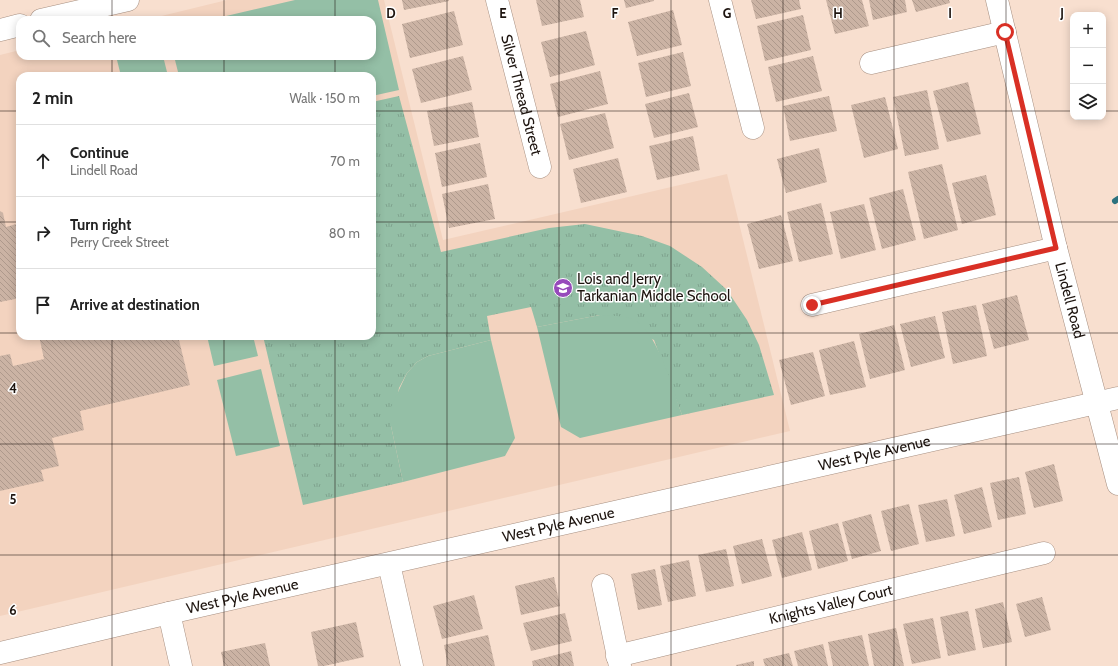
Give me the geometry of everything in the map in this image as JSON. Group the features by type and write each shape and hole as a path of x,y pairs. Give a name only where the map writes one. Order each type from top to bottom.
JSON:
{"street":[{"path":"58,16 128,0"},
{"name":"Silver Thread Street","path":"497,0 540,167"},
{"path":"720,0 753,128"},
{"name":"Lindell Road","path":"997,0 1056,248 1118,484"},
{"path":"0,30 16,26"},
{"path":"871,63 1005,32"},
{"path":"812,305 1056,248"},
{"name":"West Pyle Avenue","path":"0,653 169,613 1118,398"},
{"name":"Knights Valley Court","path":"618,661 1044,553"},
{"path":"389,564 412,666"},
{"path":"603,585 618,661"},
{"path":"169,613 181,666"}],"shaded area":[{"name":"Lois and Jerry Tarkanian Middle School","path":"227,0 384,0 443,240 727,174 790,431 0,616 0,55 16,51 16,60 376,60 376,16 161,16"}],"green space":[{"path":"295,0 378,0 399,90 376,95 376,72 178,72 175,60 376,60 376,16 226,16"},
{"path":"117,60 164,60 167,72 120,72"},
{"path":"399,96 441,252 549,228 585,224 642,236 670,246 702,267 727,290 747,320 759,345 774,395 682,415 654,340 600,315 537,327 531,307 487,316 491,340 428,356 417,362 407,373 399,388 391,426 403,482 303,505 264,340 376,340 376,101"},
{"path":"600,315 619,316 632,319 644,328 652,338 658,350 670,378 682,415 580,438 561,427 537,327"},
{"path":"208,340 254,340 258,356 214,366"},
{"path":"491,340 515,438 505,456 403,482 391,426 391,407 407,373 417,362 428,356"},
{"path":"261,369 280,446 236,456 217,380"}],"building":[{"path":"402,0 449,0 449,1 404,10"},
{"path":"536,0 580,0 584,17 542,26"},
{"path":"624,0 654,0 654,1 626,8"},
{"path":"751,0 799,0 801,9 756,19"},
{"path":"826,0 862,0 869,26 835,34"},
{"path":"869,0 905,0 907,12 873,20"},
{"path":"912,0 949,0 950,3 916,12"},
{"path":"673,10 682,45 637,56 628,22"},
{"path":"454,11 463,45 410,58 402,24"},
{"path":"803,15 811,50 765,61 757,26"},
{"path":"586,31 595,65 550,77 541,42"},
{"path":"683,52 691,86 646,97 638,63"},
{"path":"463,56 472,90 421,103 412,69"},
{"path":"813,56 822,91 776,102 768,67"},
{"path":"600,71 608,104 558,117 550,84"},
{"path":"968,82 981,134 947,142 933,91"},
{"path":"927,90 939,149 905,156 893,97"},
{"path":"689,93 698,127 654,138 645,104"},
{"path":"829,96 837,131 790,141 783,106"},
{"path":"885,97 898,149 864,158 851,105"},
{"path":"472,102 479,137 434,146 427,111"},
{"path":"605,113 614,148 569,160 560,124"},
{"path":"693,136 700,170 657,180 649,146"},
{"path":"480,143 487,177 442,187 435,153"},
{"path":"819,148 827,182 786,193 777,159"},
{"path":"618,158 627,192 581,203 573,169"},
{"path":"942,164 958,230 924,239 908,172"},
{"path":"986,175 996,215 962,224 952,183"},
{"path":"488,184 495,219 449,228 442,194"},
{"path":"903,189 916,240 882,249 869,198"},
{"path":"821,203 833,254 799,262 787,212"},
{"path":"864,204 876,250 841,259 830,212"},
{"path":"0,211 3,213 6,227 16,224 16,299 0,302"},
{"path":"781,215 793,261 759,269 747,224"},
{"path":"1017,295 1029,340 994,349 982,304"},
{"path":"976,305 987,356 953,364 942,312"},
{"path":"935,316 945,358 911,367 900,324"},
{"path":"894,325 905,370 870,379 859,334"},
{"path":"40,340 179,340 190,385 80,411 84,430 52,438 59,466 41,470 44,481 0,491 0,356 10,354 13,366 44,359"},
{"path":"854,341 866,387 830,395 819,350"},
{"path":"813,352 825,396 791,405 779,360"},
{"path":"1054,464 1063,501 1034,508 1025,472"},
{"path":"1019,477 1026,514 998,520 990,483"},
{"path":"982,487 992,527 964,534 954,495"},
{"path":"947,499 955,536 926,542 918,505"},
{"path":"909,504 919,544 891,551 881,511"},
{"path":"871,514 881,551 852,559 842,522"},
{"path":"838,523 848,561 818,569 809,531"},
{"path":"802,532 812,570 782,578 772,540"},
{"path":"762,539 772,576 742,584 733,546"},
{"path":"726,549 734,586 706,592 698,555"},
{"path":"689,560 696,596 668,602 660,566"},
{"path":"655,569 662,605 638,610 631,574"},
{"path":"554,577 560,606 521,615 515,586"},
{"path":"474,595 483,629 442,639 433,606"},
{"path":"1042,597 1051,630 1025,637 1016,604"},
{"path":"1003,602 1012,642 983,648 975,609"},
{"path":"968,611 976,650 948,656 940,617"},
{"path":"565,613 572,641 531,651 523,623"},
{"path":"933,618 941,658 912,664 903,624"},
{"path":"356,622 364,657 318,666 311,632"},
{"path":"896,628 904,666 874,666 868,634"},
{"path":"488,635 495,666 448,666 444,645"},
{"path":"862,635 869,666 833,666 828,642"},
{"path":"265,643 270,666 224,666 221,652"},
{"path":"823,644 828,666 798,666 794,651"},
{"path":"571,651 574,666 533,666 532,661"},
{"path":"789,653 793,666 765,666 763,659"},
{"path":"754,661 754,666 736,666 736,665"}],"place":[{"name":"Lois and Jerry Tarkanian Middle School","path":"563,288"}],"route":[{"path":"812,305 1056,248 1005,32"}]}
